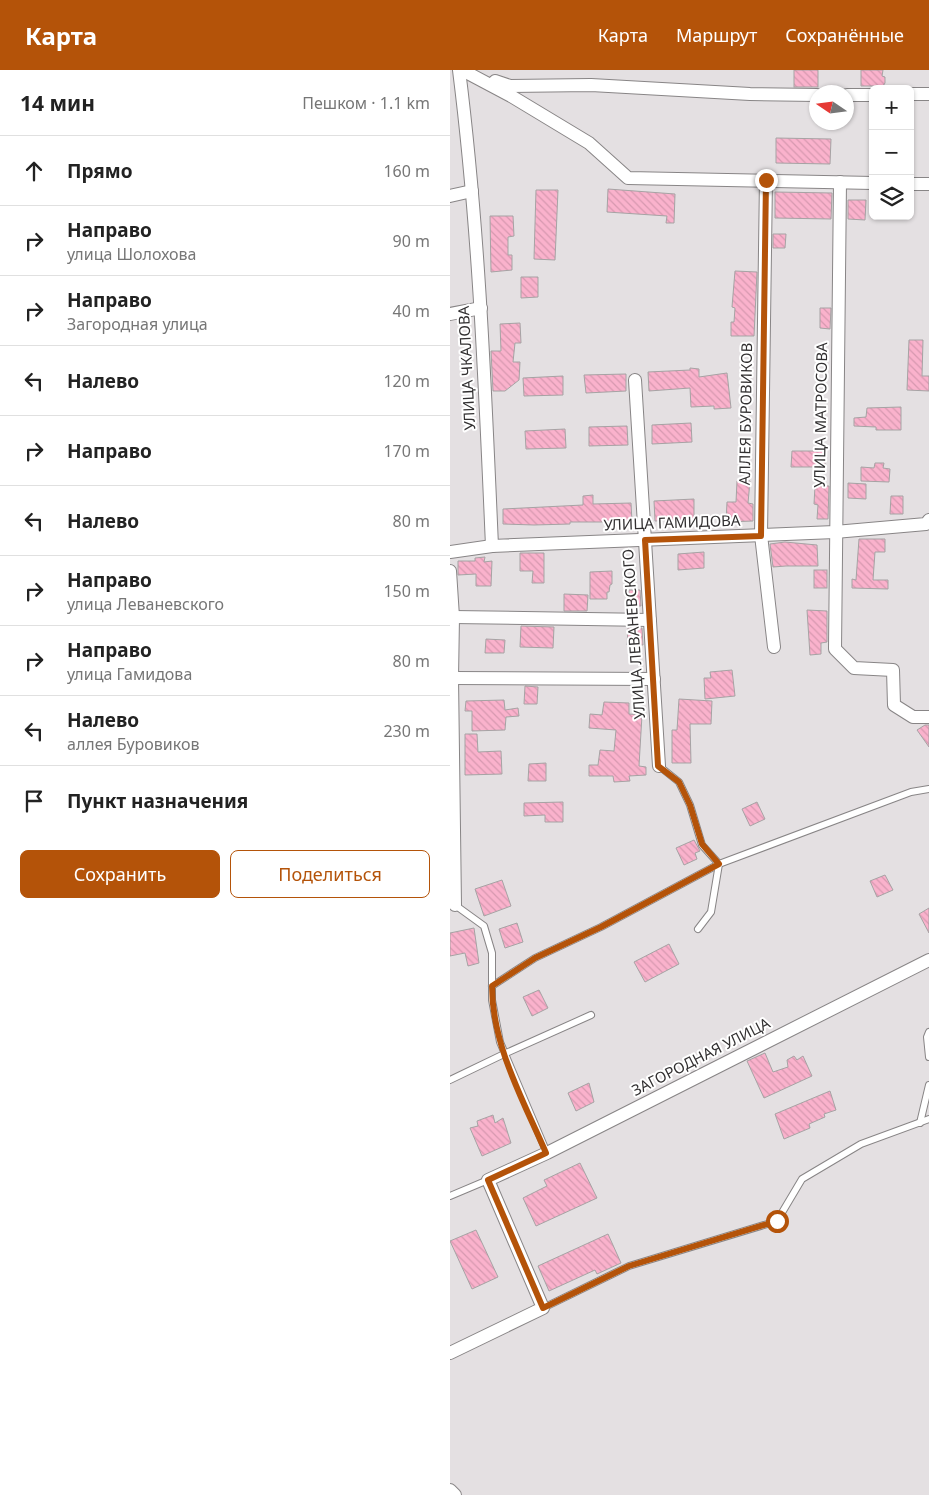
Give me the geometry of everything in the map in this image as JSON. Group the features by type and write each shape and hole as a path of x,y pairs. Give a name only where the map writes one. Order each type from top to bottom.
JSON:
{"street":[{"path":"460,70 511,96 589,143 628,178 869,183"},
{"path":"450,73 460,70 510,86 591,84 750,94 809,94"},
{"name":"УЛИЦА ЧКАЛОВА","path":"460,70 470,152 481,308 492,546"},
{"path":"854,95 869,94"},
{"path":"914,94 929,94"},
{"name":"АЛЛЕЯ БУРОВИКОВ","path":"766,180 761,536 774,647"},
{"name":"УЛИЦА МАТРОСОВА","path":"840,182 834,649 854,668 893,670 894,705 913,717 929,717"},
{"path":"914,184 929,184"},
{"path":"450,196 472,191"},
{"path":"450,314 481,308"},
{"name":"УЛИЦА ЛЕВАНЕВСКОГО","path":"635,380 658,766"},
{"name":"УЛИЦА ГАМИДОВА","path":"450,552 492,546 835,532 927,522"},
{"path":"450,571 453,617 455,905"},
{"path":"453,617 650,620"},
{"path":"452,678 654,679"},
{"name":"ЗАГОРОДНАЯ УЛИЦА","path":"488,1180 546,1153 929,960"},
{"path":"450,1353 543,1308 488,1180"},
{"path":"450,1490 455,1495"}],"lane":[{"path":"658,766 679,782 690,805 702,844 719,864 711,912 698,929"},
{"path":"492,986 535,958 601,927 719,864 911,792 929,790"},
{"path":"455,905 484,926 492,954 493,1008 500,1042 546,1153"},
{"path":"450,1080 591,1015"},
{"path":"929,1032 927,1037 929,1056"},
{"path":"920,1123 929,1085"},
{"path":"543,1308 629,1266 777,1221 802,1179 861,1144 929,1119"},
{"path":"450,1196 488,1180"}],"building":[{"path":"794,70 818,70 818,85 794,87"},
{"path":"861,70 883,70 882,76 885,77 884,85 861,86"},
{"path":"776,138 831,139 830,164 776,163"},
{"path":"608,189 675,194 674,223 666,223 667,216 607,212"},
{"path":"536,190 558,190 555,260 534,259"},
{"path":"775,192 832,193 831,219 775,218"},
{"path":"848,200 866,200 865,220 848,219"},
{"path":"490,216 513,216 514,236 508,237 508,255 512,255 512,270 491,272"},
{"path":"773,234 786,234 785,248 773,248"},
{"path":"735,271 757,272 754,336 731,336 731,322 734,322 735,308 732,307"},
{"path":"521,277 538,277 538,297 521,298"},
{"path":"820,308 831,308 830,329 820,328"},
{"path":"520,323 521,343 515,343 513,362 520,362 519,380 505,391 493,391 491,351 501,351 500,324"},
{"path":"909,340 923,340 922,376 929,376 929,391 907,390"},
{"path":"690,368 699,369 699,377 727,373 731,408 714,409 714,406 691,407 690,388 649,391 648,372 690,370"},
{"path":"626,374 626,391 586,393 584,375"},
{"path":"563,376 563,395 524,396 523,378"},
{"path":"901,407 901,430 876,430 876,427 854,426 854,418 866,417 867,408"},
{"path":"691,423 692,442 652,444 652,425"},
{"path":"627,426 628,445 589,446 589,427"},
{"path":"565,429 566,448 526,449 525,431"},
{"path":"792,451 825,451 825,467 791,467"},
{"path":"875,463 884,463 883,468 890,469 889,482 861,481 861,467 874,468"},
{"path":"737,481 750,481 748,503 753,504 753,521 726,522 727,502 736,502"},
{"path":"848,483 866,484 866,499 848,498"},
{"path":"815,486 829,486 828,519 817,519 818,505 814,504"},
{"path":"593,495 593,504 631,503 632,522 503,524 503,509 583,505 583,496"},
{"path":"891,496 903,496 903,514 890,514"},
{"path":"694,499 694,519 655,521 654,501"},
{"path":"859,539 885,539 885,552 875,552 873,580 888,580 888,589 852,588 852,579 856,580"},
{"path":"785,542 817,545 818,566 773,567 770,544"},
{"path":"704,552 704,568 678,570 678,554"},
{"path":"520,553 544,553 544,583 532,583 533,571 520,571"},
{"path":"485,557 484,562 492,561 491,586 476,586 476,574 458,575 458,561 475,561 475,558"},
{"path":"814,570 827,570 827,588 814,588"},
{"path":"612,571 612,584 610,585 609,592 607,592 607,599 590,599 590,572"},
{"path":"629,590 640,590 641,606 628,605"},
{"path":"564,594 588,595 587,611 564,611"},
{"path":"807,610 827,611 827,642 821,643 821,654 810,655"},
{"path":"521,626 554,627 553,648 520,647"},
{"path":"628,628 642,628 643,645 627,645"},
{"path":"486,639 505,640 504,653 485,653"},
{"path":"732,670 735,696 705,699 704,678 711,678 710,672"},
{"path":"525,686 538,687 537,704 524,704"},
{"path":"679,699 712,701 711,724 690,724 691,763 672,763 672,730 677,730"},
{"path":"504,700 505,710 518,708 519,716 506,717 505,730 472,731 472,711 465,711 466,701"},
{"path":"604,702 629,703 629,714 642,715 639,766 646,767 646,775 629,776 630,781 614,782 613,776 589,776 589,765 598,765 600,750 614,751 616,730 589,728 590,714 602,715"},
{"path":"925,725 929,725 929,747 917,730"},
{"path":"465,734 477,734 478,752 501,751 502,774 465,775"},
{"path":"546,763 546,781 528,781 529,764"},
{"path":"563,802 563,822 545,822 545,815 524,816 524,803"},
{"path":"757,802 765,819 750,826 742,809"},
{"path":"694,840 700,851 695,853 697,859 684,865 676,848"},
{"path":"885,875 893,890 877,897 870,881"},
{"path":"502,880 511,906 484,916 475,889"},
{"path":"929,908 929,933 919,914"},
{"path":"517,923 523,942 505,948 499,929"},
{"path":"474,928 479,963 468,966 465,953 450,956 450,933"},
{"path":"669,944 679,964 645,982 634,962"},
{"path":"539,990 548,1008 532,1016 523,997"},
{"path":"765,1053 773,1072 788,1067 787,1060 794,1056 797,1060 803,1056 812,1076 764,1098 747,1061"},
{"path":"589,1083 594,1102 576,1111 568,1093"},
{"path":"830,1091 836,1110 824,1114 825,1117 809,1124 810,1128 784,1139 775,1114"},
{"path":"493,1115 495,1123 503,1118 511,1143 482,1156 470,1128 478,1126 477,1121"},
{"path":"580,1163 597,1198 536,1226 523,1198 547,1186 544,1180"},
{"path":"476,1230 498,1277 472,1289 450,1241"},
{"path":"608,1234 621,1263 597,1274 595,1270 549,1291 538,1266"}],"route":[{"path":"766,180 761,536 645,540 658,766 679,782 690,805 702,844 719,864 601,927 535,958 492,986 492,1000 500,1042 546,1153 488,1180 543,1308 629,1266 777,1221"}]}
